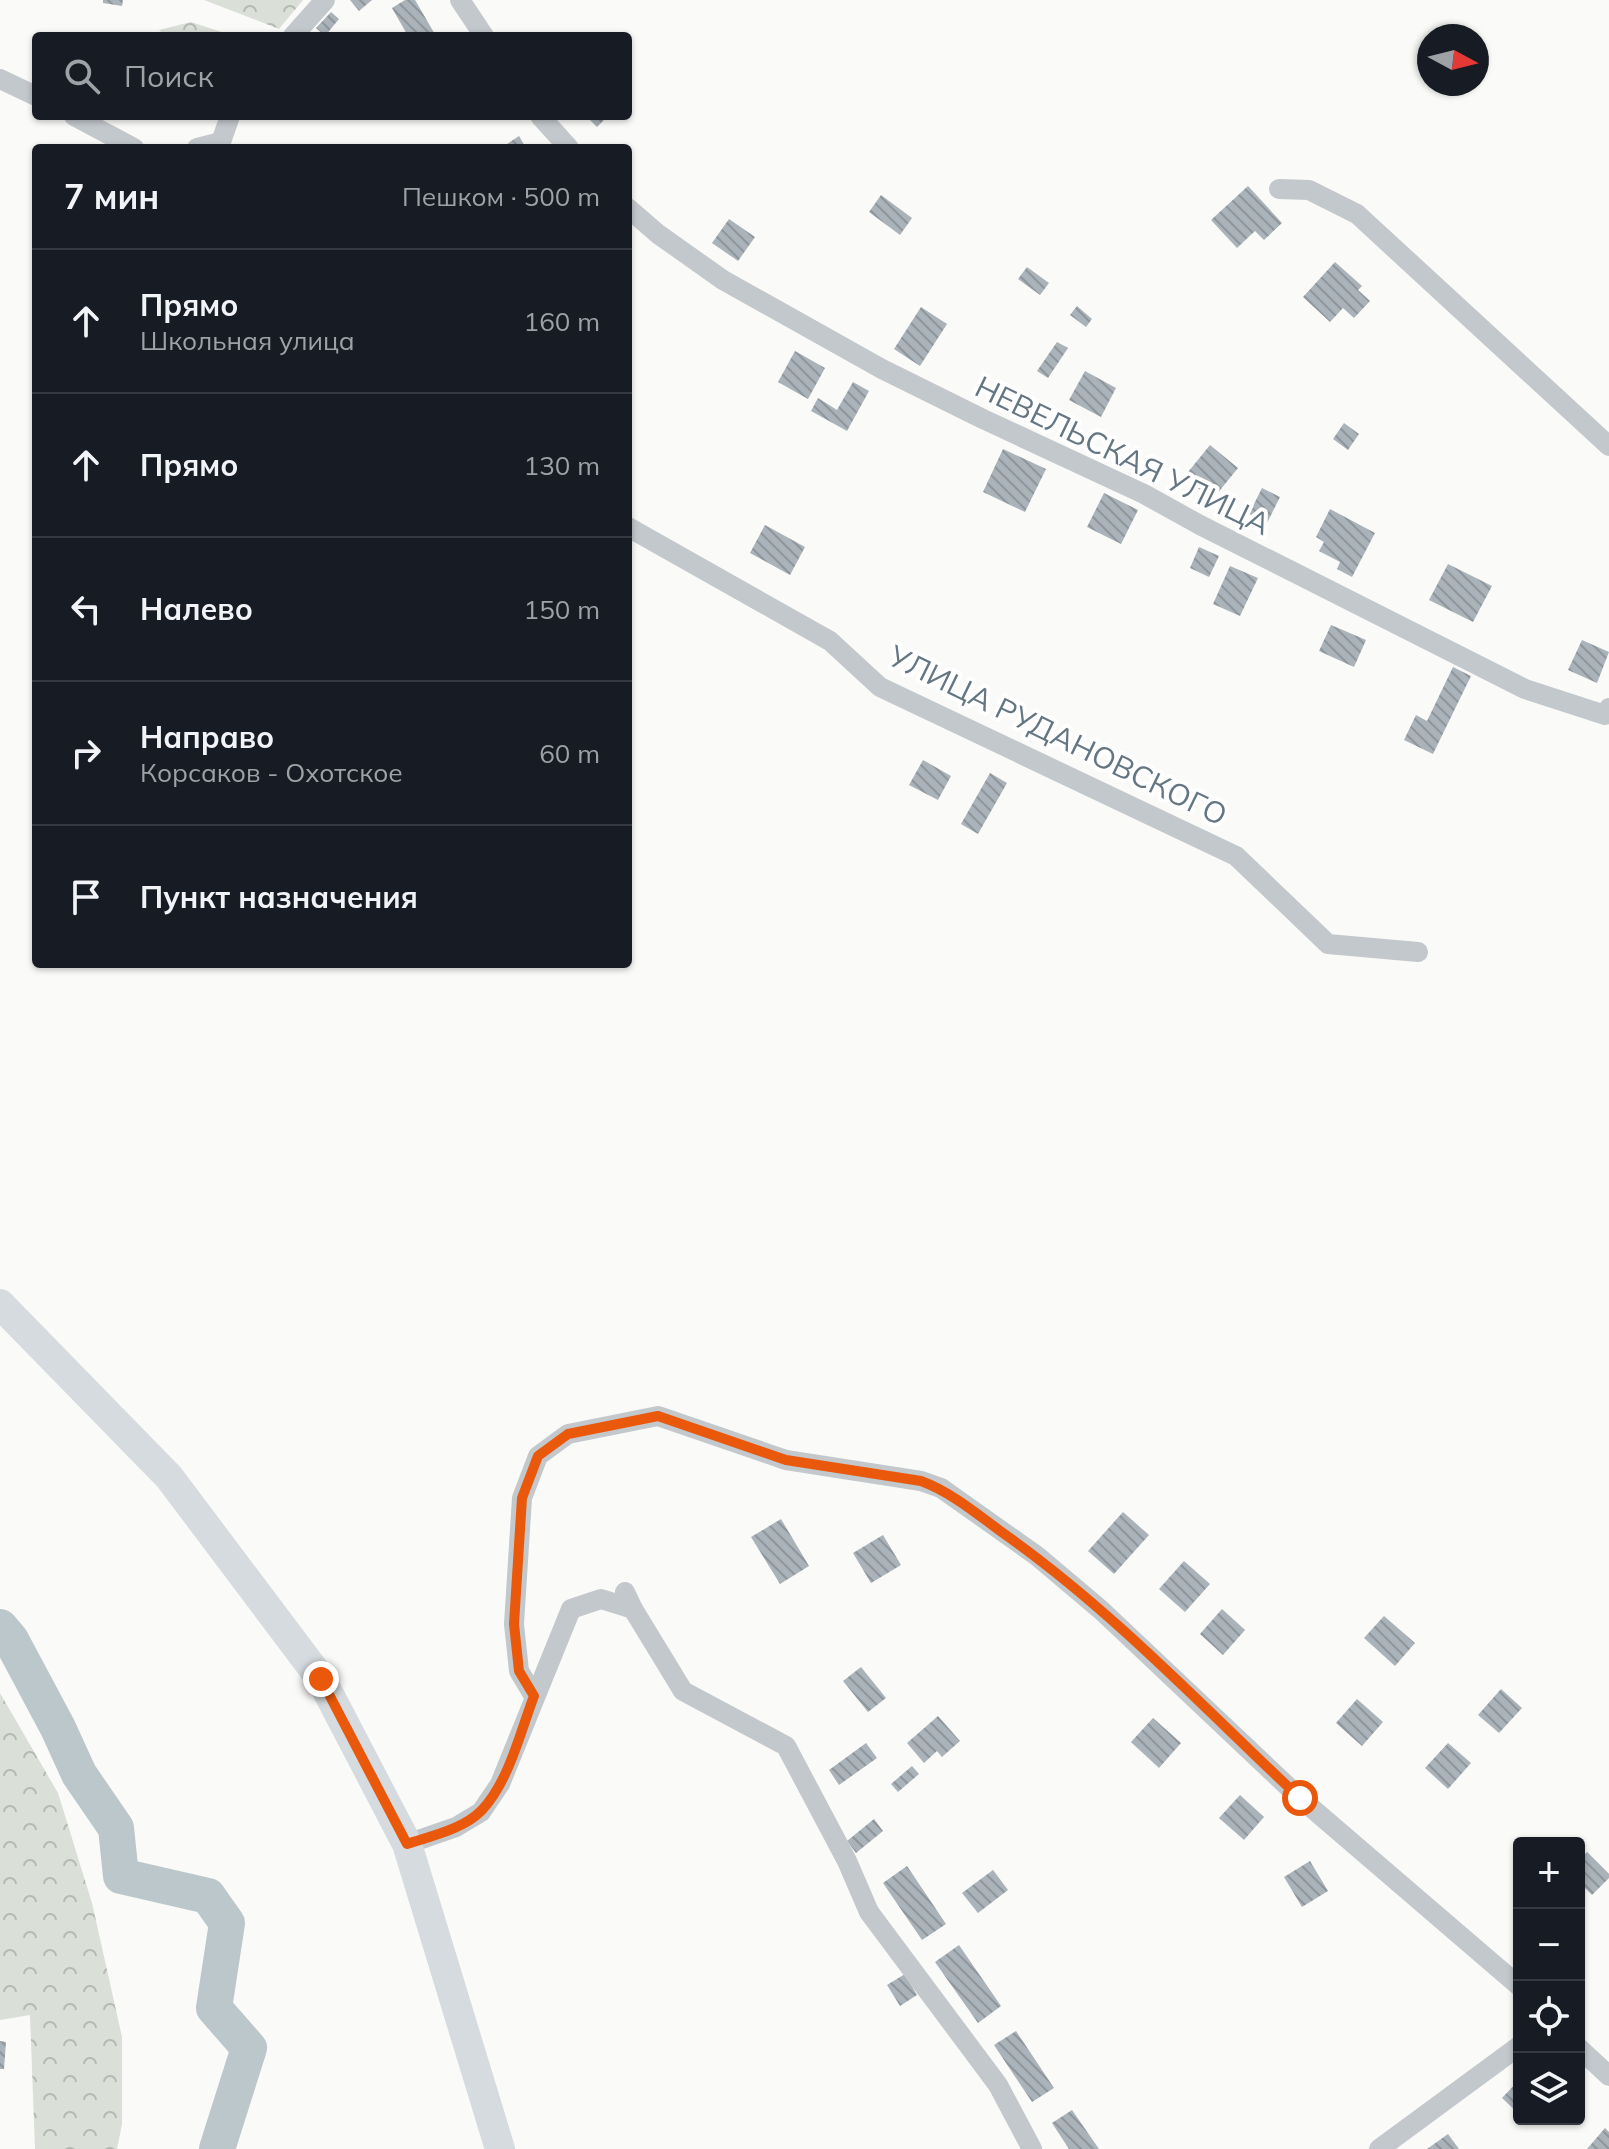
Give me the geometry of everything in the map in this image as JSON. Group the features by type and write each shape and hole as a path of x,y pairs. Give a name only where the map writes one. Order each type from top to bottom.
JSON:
{"street":[{"path":"297,32 325,0"},
{"path":"460,0 481,32"},
{"path":"0,79 32,94"},
{"path":"82,120 126,144"},
{"path":"223,144 229,120"},
{"path":"544,120 565,144"},
{"path":"1279,189 1309,190 1357,214 1609,446"},
{"name":"НЕВЕЛЬСКАЯ УЛИЦА","path":"632,211 723,280 882,369 1144,494 1525,689 1608,713"},
{"name":"УЛИЦА РУДАНОВСКОГО","path":"632,529 830,641 880,687 1236,856 1328,944 1418,952"},
{"path":"0,1304 169,1477 321,1679 407,1844 500,2149"},
{"path":"534,1696 519,1671 514,1624 522,1498 538,1456 568,1434 658,1416 786,1460 921,1481 941,1488 1037,1556 1101,1610 1300,1798 1513,1981"},
{"path":"407,1844 456,1827 481,1812 500,1784 571,1609 601,1599 629,1600 683,1691 786,1746 847,1861 869,1912 998,2085 1032,2149"},
{"path":"1379,2149 1513,2050"},
{"path":"1584,2053 1609,2076"}],"green space":[{"path":"204,0 303,0 279,29"},
{"path":"191,22 222,32 161,32 159,30"},
{"path":"0,1693 58,1793 92,1903 122,2037 122,2124 117,2149 35,2149 30,2015 0,2020"}],"building":[{"path":"103,0 123,0 122,6 103,3"},
{"path":"350,0 372,0 359,11"},
{"path":"405,0 415,0 434,32 406,32 392,8"},
{"path":"331,12 339,19 328,32 320,32 316,28"},
{"path":"590,120 604,120 597,127"},
{"path":"519,136 524,144 507,144"},
{"path":"1248,186 1282,223 1264,240 1255,231 1237,248 1211,220"},
{"path":"881,195 912,218 900,235 869,212"},
{"path":"729,219 755,237 738,261 712,243"},
{"path":"1335,262 1362,286 1358,290 1370,301 1354,318 1343,308 1330,322 1303,297"},
{"path":"1027,267 1049,283 1040,295 1018,279"},
{"path":"1077,306 1092,319 1086,327 1070,315"},
{"path":"921,307 947,324 920,366 894,349"},
{"path":"1057,342 1068,348 1048,378 1037,371"},
{"path":"795,351 825,368 808,399 778,382"},
{"path":"1085,371 1116,388 1101,417 1069,400"},
{"path":"853,382 869,391 847,431 811,411 818,398 837,410"},
{"path":"1344,423 1359,434 1348,450 1333,439"},
{"path":"1210,445 1238,468 1212,500 1184,477"},
{"path":"1003,449 1046,469 1025,512 983,492"},
{"path":"1262,488 1280,497 1267,523 1249,514"},
{"path":"1104,493 1138,510 1121,544 1087,527"},
{"path":"1330,509 1375,533 1352,577 1337,569 1340,562 1319,551 1324,542 1316,537"},
{"path":"765,525 805,547 790,575 750,553"},
{"path":"1199,547 1219,556 1209,577 1190,568"},
{"path":"1448,564 1492,586 1473,622 1429,600"},
{"path":"1230,566 1258,578 1240,616 1213,604"},
{"path":"1331,625 1366,640 1354,667 1319,651"},
{"path":"1582,640 1609,652 1597,683 1568,670"},
{"path":"1453,667 1471,676 1433,754 1404,740 1416,715 1427,721"},
{"path":"923,760 951,776 938,800 909,785"},
{"path":"990,773 1007,783 978,834 961,824"},
{"path":"1123,1512 1149,1535 1114,1574 1088,1551"},
{"path":"781,1519 809,1566 780,1584 751,1537"},
{"path":"883,1535 901,1565 871,1583 853,1553"},
{"path":"1184,1561 1210,1584 1185,1612 1159,1589"},
{"path":"1222,1609 1245,1630 1223,1655 1200,1634"},
{"path":"1384,1616 1415,1643 1395,1666 1364,1638"},
{"path":"861,1667 886,1698 868,1712 843,1681"},
{"path":"1501,1689 1522,1708 1499,1733 1478,1715"},
{"path":"1357,1699 1383,1722 1362,1746 1336,1723"},
{"path":"938,1716 960,1741 942,1757 937,1751 924,1763 907,1743"},
{"path":"1153,1718 1181,1743 1159,1768 1131,1742"},
{"path":"866,1743 877,1758 839,1785 829,1770"},
{"path":"1448,1743 1471,1763 1448,1789 1425,1768"},
{"path":"912,1766 919,1774 898,1792 891,1784"},
{"path":"1240,1795 1264,1817 1244,1840 1219,1818"},
{"path":"874,1819 883,1831 856,1853 847,1841"},
{"path":"1587,1852 1609,1874 1609,1878 1592,1895 1585,1888"},
{"path":"1310,1861 1328,1891 1302,1907 1284,1877"},
{"path":"907,1866 946,1924 922,1940 883,1883"},
{"path":"993,1870 1008,1890 978,1913 962,1893"},
{"path":"959,1945 1001,2006 978,2023 935,1962"},
{"path":"905,1974 917,1995 900,2006 887,1985"},
{"path":"1016,2031 1054,2088 1032,2102 994,2045"},
{"path":"0,2041 6,2042 4,2069 0,2069"},
{"path":"1513,2086 1513,2108 1502,2098"},
{"path":"1072,2110 1099,2149 1069,2149 1052,2123"},
{"path":"1605,2128 1609,2132 1609,2149 1587,2149"},
{"path":"1448,2134 1459,2149 1427,2149"}],"waterway":[{"path":"0,1627 11,1640 79,1774 116,1828 121,1876 208,1896 227,1923 214,2008 249,2048 217,2149"}],"route":[{"path":"321,1679 407,1844 456,1827 481,1812 500,1784 534,1696 519,1671 514,1624 522,1498 538,1456 568,1434 658,1416 786,1460 921,1481 941,1488 1037,1556 1101,1610 1300,1798"}]}
